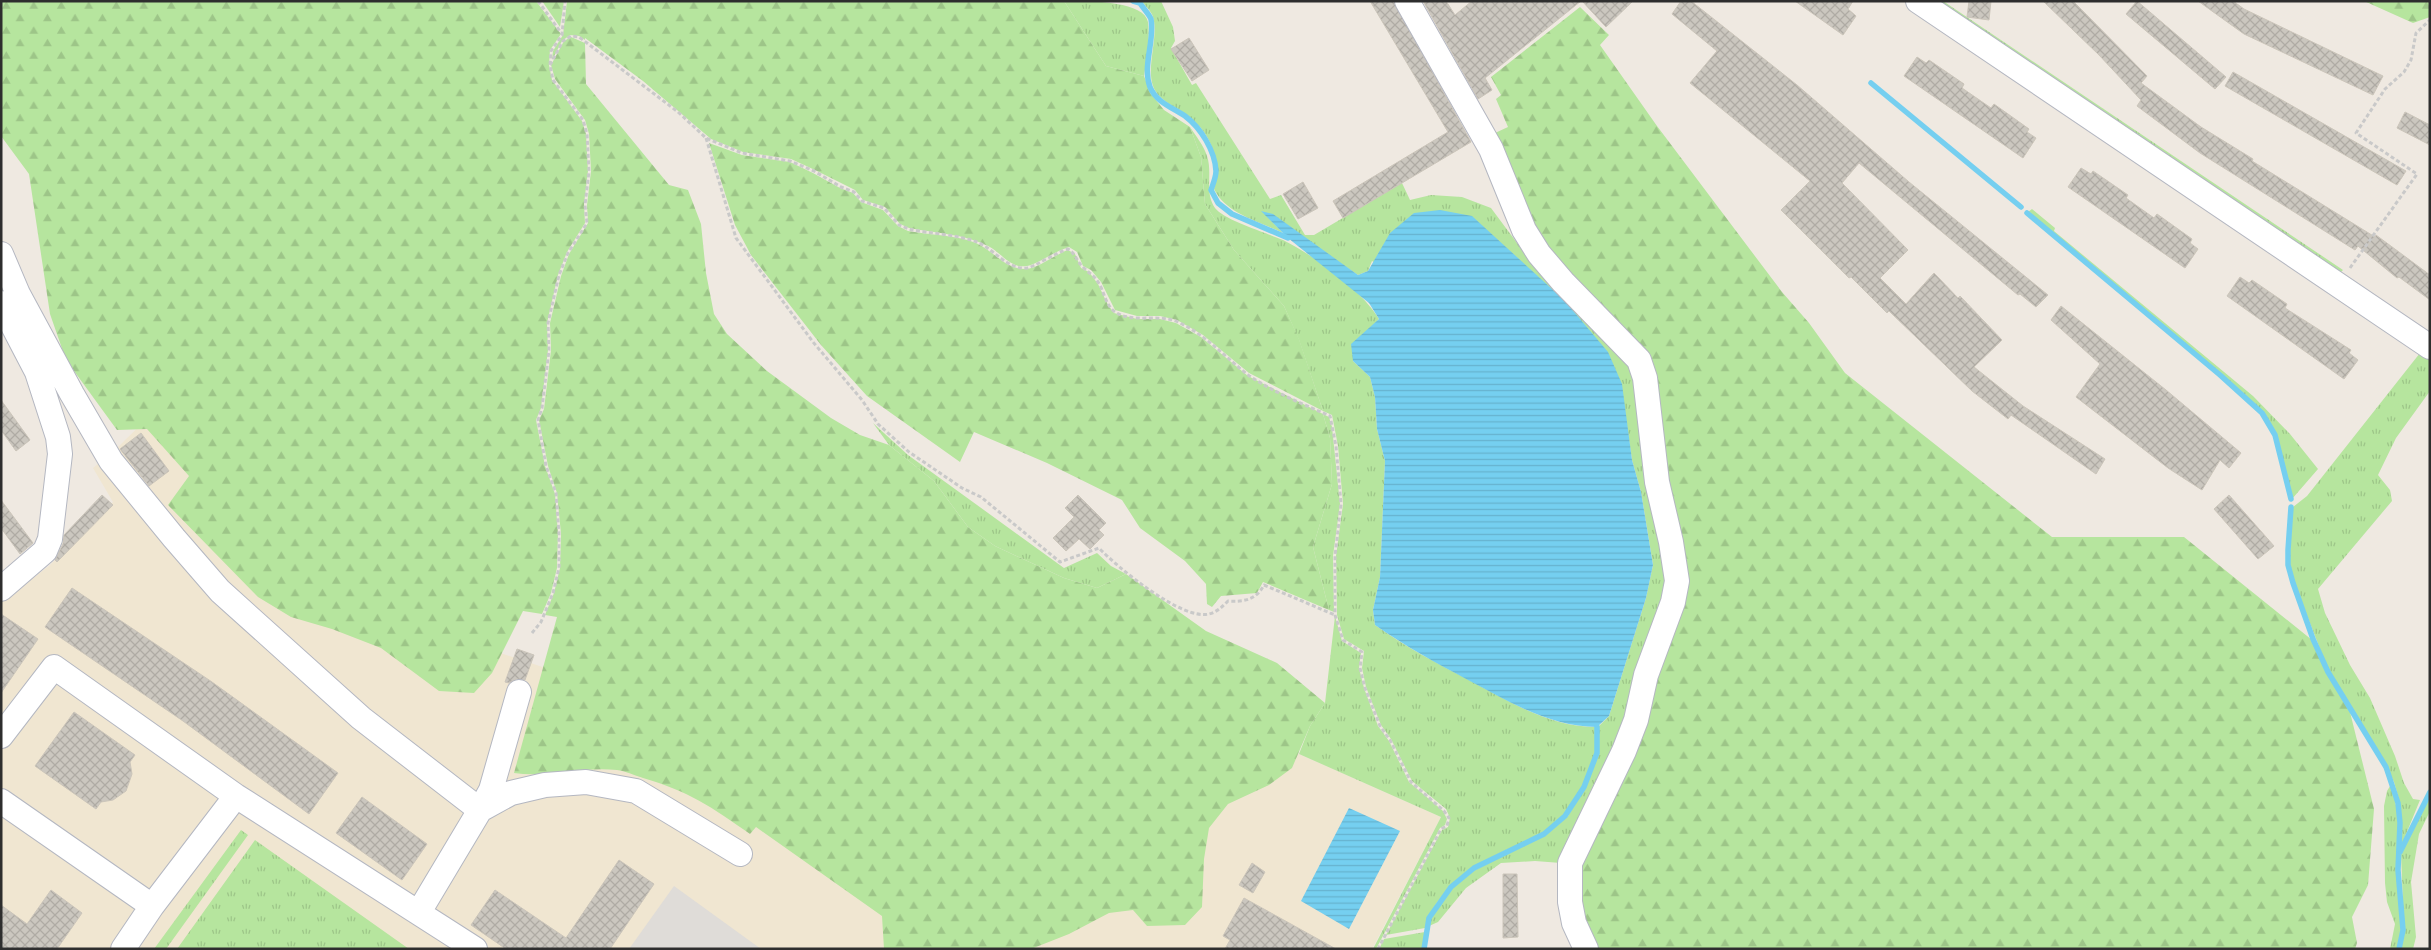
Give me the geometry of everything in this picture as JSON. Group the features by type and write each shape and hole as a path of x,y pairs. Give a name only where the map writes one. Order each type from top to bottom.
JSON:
{"street":[{"path":"1406,1 1491,149 1524,230 1539,254 1563,282 1639,360 1645,378 1657,482 1672,542 1677,581 1674,602 1646,675 1630,736 1570,863 1568,881 1571,909 1574,922 1586,949"},
{"path":"1918,1 2430,346"},
{"path":"1,254 32,319 72,394 112,461 180,546 220,591 362,718 480,810"},
{"path":"1,303 37,372 58,437 60,454 54,515 48,545 37,559 1,589"},
{"path":"1,736 54,666 236,796 475,949"},
{"path":"419,912 491,790 519,692"},
{"path":"480,810 511,793 545,784 586,782 604,784 647,796 740,854"},
{"path":"123,949 152,906 236,796"},
{"path":"1,801 152,906"}],"path":[{"path":"538,1 562,35"},
{"path":"532,633 541,622 553,593 559,568 556,494 546,466 538,420 542,408 550,350 548,323 559,275 568,253 587,223 585,205 589,171 587,134 583,120 553,80 550,65 552,51 562,35 565,1"},
{"path":"2338,284 2417,174 2356,133 2385,89 2404,72 2411,60 2416,33 2430,20"},
{"path":"550,65 563,41 571,36 579,37 678,112 706,138 742,154 790,161 854,192 862,201 884,208 899,225 908,230 975,241 992,249 1014,267 1028,268 1054,253 1068,249 1076,253 1082,267 1090,271 1099,283 1109,305 1114,311 1137,317 1177,321 1202,336 1248,374 1330,416 1336,446 1341,504 1335,556 1336,615 1343,640 1362,652 1360,668 1374,713 1411,782 1444,810 1449,818 1446,826 1441,829 1378,949"},
{"path":"706,138 736,238 813,342 862,400 878,424 909,452 962,488 981,497 1060,562 1099,548 1115,565 1182,610 1197,614 1209,614 1219,610 1228,601 1243,602 1259,595 1264,585 1336,615"}],"shaded area":[{"path":"176,390 326,595 720,726 1239,725 1299,754 1441,817 1372,949 1,949 1,602 49,566 113,502 93,468 116,449"},
{"path":"674,886 761,949 629,949"}],"green space":[{"path":"1,1 536,1 561,34 550,50 549,65 552,80 582,121 586,134 588,171 584,204 585,223 567,252 558,275 547,323 548,350 541,408 536,420 545,466 555,494 558,534 557,568 551,593 542,614 523,611 492,673 474,693 439,691 381,648 332,629 291,617 258,597 168,505 189,476 147,429 117,430 66,360 50,314 29,174 1,136"},
{"path":"542,1 564,1 560,27"},
{"path":"567,1 1064,1 1106,66 1144,76 1151,94 1164,110 1190,127 1201,157 1205,204 1234,250 1284,306 1299,339 1323,411 1249,373 1203,335 1177,320 1160,316 1137,316 1115,310 1101,282 1091,270 1083,266 1077,252 1069,247 1031,265 1021,266 1011,263 993,249 979,242 959,236 909,228 900,224 885,207 863,200 855,190 791,159 743,152 711,139 643,81 585,38 585,40 579,36 570,35 562,41 552,60 553,51 563,35"},
{"path":"1064,1 1112,3 1136,9 1144,15 1148,22 1149,35 1144,76 1106,66"},
{"path":"1142,1 1161,1 1173,27 1175,41 1171,48 1192,85 1196,83 1270,199 1281,195 1305,235 1314,235 1402,183 1410,200 1431,195 1462,197 1491,208 1523,251 1633,362 1668,577 1627,724 1561,863 1535,861 1501,863 1466,888 1438,922 1429,926 1431,919 1451,889 1475,870 1546,835 1568,816 1585,787 1599,753 1599,726 1609,716 1646,598 1653,565 1641,492 1632,460 1627,426 1372,261 1368,271 1358,275 1262,211 1283,233 1244,216 1226,205 1214,189 1216,178 1215,157 1207,137 1193,120 1162,99 1155,91 1151,78 1154,24 1150,11"},
{"path":"1933,1 1943,1 2343,270 2338,275"},
{"path":"2364,1 2430,1 2430,17 2413,23"},
{"path":"1580,7 1609,35 1600,45 1657,126 1782,292 1809,323 1845,373 2052,537 2184,537 2312,640 2327,673 2350,712 2374,809 2368,885 2352,917 2357,943 2355,949 1591,949 1576,876 1675,607 1648,374 1546,255 1495,133 1508,127 1496,99 1501,95 1491,77"},
{"path":"571,37 585,43 586,84 669,185 688,190 701,224 706,273 714,314 727,334 767,371 831,418 860,435 889,445 934,481 968,527 995,546 1064,578 1097,588 1126,574 1206,631 1277,663 1325,703 1310,726 1292,768 1269,785 1228,804 1209,828 1204,859 1202,907 1185,925 1147,926 1133,910 1109,913 1069,934 1031,949 884,949 882,916 756,827 750,834 687,794 620,771 604,769 540,774 514,773 557,617 545,615 554,593 560,568 561,534 557,493 548,466 539,420 544,409 551,350 550,323 561,276 569,254 588,223 587,205 591,171 589,134 585,120 555,79 551,65 564,41"},
{"path":"1190,127 1207,156 1210,196 1215,208 1236,222 1283,240 1323,264 1361,296 1379,319 1362,337 1353,361 1370,377 1375,397 1377,429 1385,461 1380,577 1373,610 1375,625 1434,662 1531,712 1562,723 1595,727 1596,751 1588,776 1576,798 1562,817 1544,833 1490,858 1466,873 1445,892 1430,915 1425,928 1386,935 1442,830 1448,827 1450,818 1446,809 1412,781 1391,739 1381,725 1366,687 1362,668 1364,651 1344,639 1337,615 1336,556 1343,504 1338,446 1332,415 1323,411 1299,340 1284,306 1234,250 1205,204 1201,157"},
{"path":"709,143 742,155 790,162 853,193 861,202 883,210 898,226 908,231 968,240 982,246 1012,266 1026,269 1036,267 1068,250 1075,254 1081,268 1089,272 1098,284 1114,313 1137,319 1160,319 1176,323 1201,337 1248,376 1323,414 1330,438 1332,484 1313,547 1329,610 1263,582 1257,593 1221,596 1212,607 1207,604 1206,584 1185,561 1140,528 1122,500 1047,463 974,432 960,462 867,396 821,345 751,255 735,225"},
{"path":"2032,209 2055,228 2054,231 2253,396 2290,434 2318,469 2292,499 2277,435 2263,412 2028,212"},
{"path":"2420,353 2430,360 2430,391 2396,438 2378,475 2390,490 2392,501 2318,589 2325,613 2350,665 2370,698 2395,756 2404,783 2413,799 2420,800 2402,844 2400,803 2394,782 2380,754 2329,672 2289,565 2293,507 2307,496"},
{"path":"1323,414 1329,417 1332,427 1340,504 1333,556 1334,612 1329,610 1313,547 1332,484 1330,438"},
{"path":"873,423 908,455 1064,568 1097,553 1111,566 1126,574 1097,588 1064,578 995,546 968,527 934,481 889,445"},
{"path":"1335,616 1342,641 1361,653 1359,668 1378,726 1389,741 1409,782 1443,811 1447,819 1445,825 1440,828 1376,949 1373,949 1441,817 1299,754 1310,726 1325,703"},
{"path":"2392,783 2399,823 2397,870 2401,930 2398,949 2390,949 2395,924 2387,902 2385,883 2384,806 2387,791"},
{"path":"2430,793 2430,811 2419,834 2411,882 2416,937 2413,949 2400,949 2404,930 2401,854"},
{"path":"241,830 248,835 166,949 154,949"},
{"path":"255,840 409,949 177,949"},
{"path":"1425,932 1423,949 1379,949 1384,939"}],"water":[{"path":"1440,210 1472,216 1564,300 1608,352 1622,384 1632,460 1641,492 1653,565 1646,598 1609,716 1597,727 1563,723 1514,704 1432,661 1375,625 1373,610 1380,577 1385,461 1377,429 1375,397 1370,377 1353,361 1351,344 1379,319 1369,303 1288,238 1261,211 1273,214 1358,275 1368,271 1390,233 1414,213"},
{"path":"1349,808 1400,831 1349,929 1301,901"}],"building":[{"path":"1370,1 1393,1 1471,142 1343,218 1333,201 1448,132"},
{"path":"1423,1 1446,1 1455,15 1472,1 1581,1 1485,78 1492,90 1478,99"},
{"path":"1582,1 1633,1 1606,27"},
{"path":"1681,1 1691,1 1797,85 1909,182 2048,295 2036,307 2020,294 2018,295 1859,163 1842,183 1908,250 1880,278 1906,304 1934,273 1958,298 1960,296 2002,340 1974,367 2023,406 2105,459 2096,474 2011,415 2008,419 1972,391 1889,311 1887,313 1851,277 1849,278 1781,210 1810,181 1690,83 1717,51 1672,14"},
{"path":"1795,1 1853,1 1848,9 1856,16 1843,35"},
{"path":"1969,1 1991,1 1989,20 1967,17"},
{"path":"2043,1 2073,1 2147,76 2141,83 2201,127 2253,159 2252,161 2375,237 2376,235 2430,275 2430,300 2399,277 2397,278 2358,246 2355,250 2200,153 2137,106 2141,100 2099,55"},
{"path":"2137,1 2226,77 2215,89 2126,14"},
{"path":"2198,1 2233,1 2244,9 2383,76 2373,95 2244,34"},
{"path":"1189,38 1209,70 1192,81 1171,49"},
{"path":"1917,57 1926,63 1929,60 1964,84 1962,88 1991,108 1994,104 2029,129 2027,132 2036,138 2023,158 1904,76"},
{"path":"2233,72 2406,171 2397,185 2225,86"},
{"path":"2405,112 2430,125 2430,145 2397,128"},
{"path":"2081,168 2091,174 2093,171 2128,195 2126,198 2154,218 2157,214 2192,239 2190,243 2198,249 2185,268 2068,187"},
{"path":"1303,182 1318,208 1298,219 1283,194"},
{"path":"2240,277 2249,283 2252,280 2287,304 2285,308 2351,350 2349,353 2358,360 2344,379 2227,296"},
{"path":"2061,306 2241,453 2229,468 2220,460 2202,490 2168,468 2076,397 2100,364 2051,320"},
{"path":"1,400 30,440 16,451 1,430"},
{"path":"141,433 169,471 149,486 120,449"},
{"path":"102,495 113,505 57,562 55,560 63,544 64,535"},
{"path":"1078,495 1106,523 1099,530 1104,535 1090,549 1079,539 1066,551 1053,538 1074,517 1065,508"},
{"path":"2229,495 2274,546 2258,559 2214,509"},
{"path":"1,500 33,543 20,554 1,528"},
{"path":"72,588 212,682 338,773 309,814 183,721 45,627"},
{"path":"1,614 38,639 1,693"},
{"path":"517,649 534,655 525,680 516,679 509,683 505,682"},
{"path":"74,712 135,755 130,762 132,774 126,791 113,800 101,802 96,809 35,766"},
{"path":"362,797 427,844 402,880 336,833"},
{"path":"619,860 654,884 610,949 506,949 471,925 495,890 566,938"},
{"path":"1252,863 1265,872 1253,893 1239,885"},
{"path":"1503,874 1517,874 1518,937 1503,938"},
{"path":"51,890 82,913 57,949 1,949 1,905 27,924"},
{"path":"1244,898 1336,949 1225,949 1230,940 1223,936"}],"waterway":[{"path":"1133,1 1140,3 1151,19 1152,27 1147,71 1150,87 1156,97 1185,116 1202,133 1215,163 1216,173 1211,190 1218,203 1232,214 1288,238"},
{"path":"1871,83 2021,207"},
{"path":"2027,213 2220,375 2262,413 2275,435 2291,499"},
{"path":"2291,507 2288,565 2313,639 2328,672 2386,767 2398,803 2400,823 2398,870 2403,930 2399,949"},
{"path":"1424,949 1429,918 1451,887 1474,868 1544,834 1565,816 1584,787 1597,753 1597,727"},
{"path":"2400,852 2430,792"}]}
